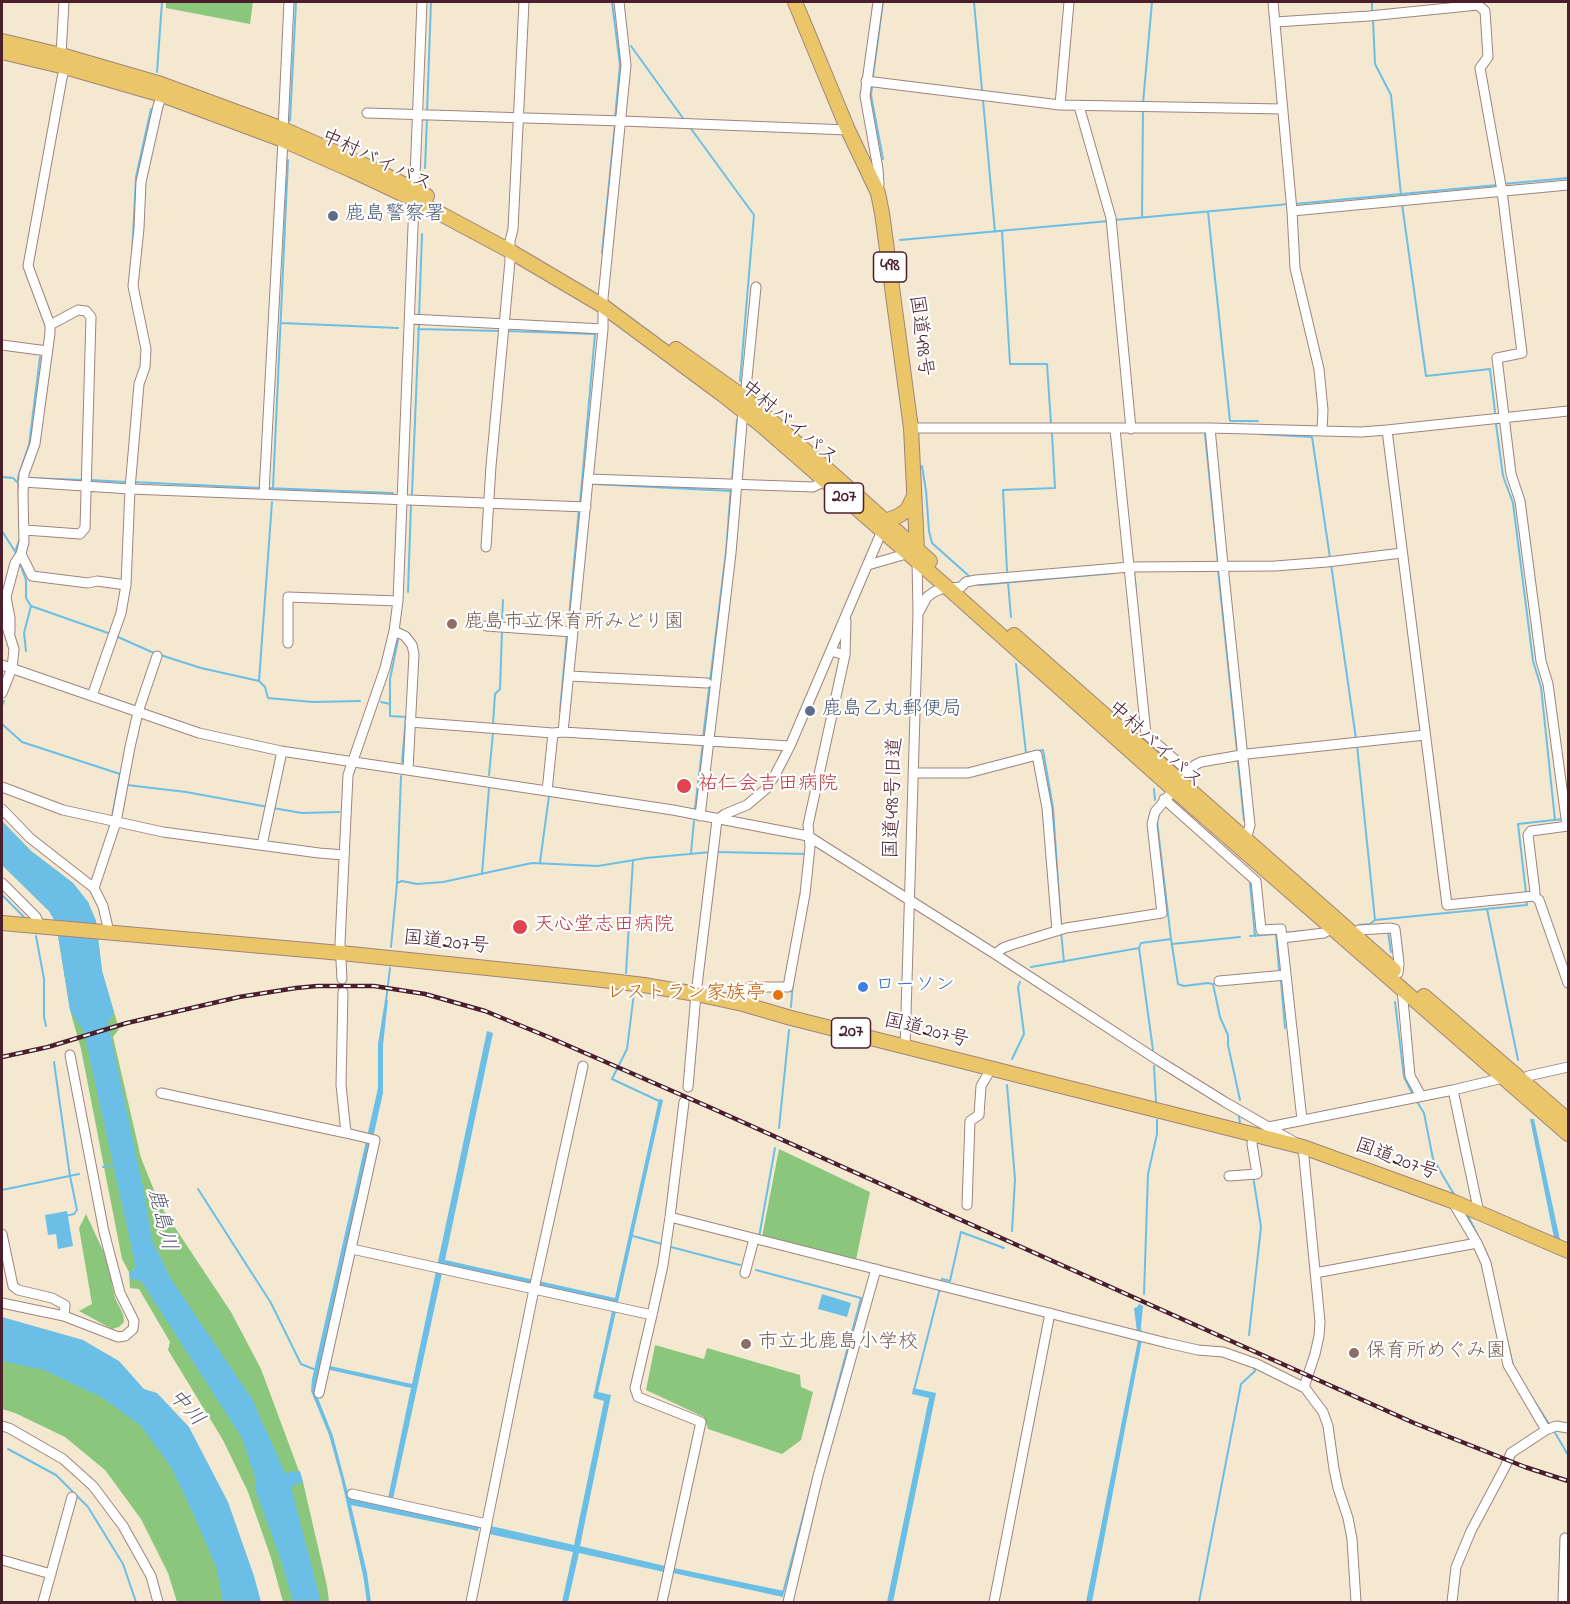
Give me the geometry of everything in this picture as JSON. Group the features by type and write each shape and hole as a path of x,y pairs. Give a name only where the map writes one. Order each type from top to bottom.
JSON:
{"highway":[{"name":"国道498号","path":"795,2 848,130 878,193 911,428 914,554"},
{"name":"中村バイパス","path":"2,41 283,135"},
{"name":"中村バイパス","path":"2,52 63,61 161,84 283,135 371,168 415,195 510,246 603,302 744,405 830,478 1244,844 1398,973 1506,1074"},
{"path":"884,526 907,510 914,496"},
{"name":"中村バイパス","path":"1244,844 1262,867 1402,989 1520,1085 1569,1120"},
{"name":"国道207号","path":"2,923 341,953 594,979 696,994 743,1004 1303,1148 1452,1201 1569,1251"},
{"name":"中村バイパス","path":"1520,1085 1569,1134"}],"street":[{"path":"10,632 6,597 15,563 21,554 25,530 23,478 35,444 50,333 50,326 28,266 60,89 64,2"},
{"path":"264,488 288,2"},
{"path":"342,980 340,943 348,774 385,668 398,601 416,319 415,195 424,115 422,2"},
{"path":"486,547 491,466 513,229 524,2"},
{"path":"563,732 573,632 581,506 588,479 603,329 603,302 622,121 626,65 619,2"},
{"path":"878,2 865,96 878,169 878,193"},
{"path":"1060,105 1069,2"},
{"path":"1273,2 1295,268 1319,369 1323,431"},
{"path":"1275,22 1373,16 1478,3 1485,11 1488,57 1480,68 1502,191 1522,353 1497,358 1503,418 1511,474 1520,501 1541,661 1548,684 1567,822 1531,831 1528,835 1535,892 1529,897"},
{"path":"866,81 1060,105 1282,109"},
{"path":"92,696 121,613 126,585 130,489 139,384 145,367 146,349 133,286 141,183 162,95"},
{"path":"1079,106 1111,220 1131,429"},
{"path":"367,113 848,130"},
{"path":"1292,211 1569,185"},
{"path":"700,816 705,741 731,553 756,287"},
{"path":"25,530 80,534 85,528 91,317 86,311 78,310 50,326"},
{"path":"416,319 603,329"},
{"path":"2,345 47,351"},
{"path":"911,428 1210,428 1361,432 1569,411"},
{"path":"1210,428 1220,565 1250,825 1244,844"},
{"path":"1115,429 1146,734 1177,785 1256,881 1261,930 1281,929 1302,1120"},
{"path":"1387,430 1447,904 1529,897 1539,900 1569,983"},
{"path":"23,478 130,489 264,488 403,499 581,506"},
{"path":"588,479 813,487 830,478"},
{"path":"688,1087 696,994 717,820 724,814 747,805 766,789 775,776 884,526"},
{"path":"918,614 927,597 934,592 955,588 976,580 1220,565 1275,566 1402,553"},
{"path":"21,554 32,576 126,585"},
{"path":"868,565 914,554"},
{"name":"国道498号旧道","path":"905,1047 918,614 914,554"},
{"path":"288,643 288,597 398,601"},
{"path":"2,611 14,649 6,666 2,693"},
{"path":"743,1004 750,987 788,987 805,894 809,854 808,825 845,656 846,616"},
{"path":"486,626 573,632"},
{"path":"394,631 405,636 412,645 414,654 408,770"},
{"path":"831,651 845,656"},
{"path":"94,888 116,822 138,712 157,657"},
{"path":"6,666 199,732 281,751 673,810 808,836 1159,1061 1303,1148 1320,1322 1315,1354 1305,1389"},
{"path":"569,676 707,683"},
{"path":"410,722 553,733 789,746"},
{"path":"547,791 553,733"},
{"path":"995,954 1011,945 1062,929 1162,913 1152,824 1155,812 1195,765 1247,754 1425,735"},
{"path":"262,845 281,751"},
{"path":"913,773 968,773 1038,755 1062,929"},
{"path":"2,788 63,810 163,832 344,855"},
{"path":"747,805 747,824"},
{"path":"2,809 30,838 94,888 103,906 109,932"},
{"path":"1253,878 1262,867"},
{"path":"2,883 45,927"},
{"path":"1282,938 1324,933 1332,928"},
{"path":"1353,934 1359,930 1395,929 1398,973"},
{"path":"1219,981 1286,975"},
{"path":"1402,989 1410,1076 1417,1097"},
{"path":"343,992 340,1085 346,1132"},
{"path":"2,1303 64,1316 118,1337 126,1336 133,1329 134,1321 120,1293 104,1232 70,1055"},
{"path":"471,1602 536,1278 583,1066"},
{"path":"1520,1085 1528,1076 1569,1067"},
{"path":"967,1205 970,1121 979,1115 981,1086 991,1069"},
{"path":"1269,1127 1453,1090 1506,1074"},
{"path":"1453,1090 1479,1213"},
{"path":"161,1094 375,1140 319,1393"},
{"path":"662,1602 701,1422 638,1397 635,1388 666,1245 684,1102"},
{"path":"1229,1176 1257,1174 1252,1144 1253,1135"},
{"path":"1452,1201 1486,1263 1509,1365 1550,1428"},
{"path":"670,1217 1139,1336 1198,1350 1223,1352 1257,1364 1305,1389 1323,1412 1328,1426 1338,1488 1352,1539 1356,1602"},
{"path":"2,1234 13,1286 18,1290 52,1298 65,1305 64,1316"},
{"path":"745,1273 757,1239"},
{"path":"1315,1273 1476,1243"},
{"path":"352,1249 652,1314"},
{"path":"789,1602 819,1476 876,1269"},
{"path":"994,1602 1050,1313"},
{"path":"2,1426 63,1459 93,1486 123,1526 151,1576 158,1602"},
{"path":"1452,1602 1456,1567 1467,1540 1511,1453 1550,1428 1569,1428"},
{"path":"352,1494 487,1524"},
{"path":"44,1602 72,1497"},
{"path":"1563,1602 1565,1538"},
{"path":"2,1560 51,1574"}],"green space":[{"path":"166,2 253,2 250,24 166,8"},
{"path":"2,821 31,851 73,883 88,902 96,921 102,971 119,1029 113,1037 141,1158 160,1205 231,1312 261,1369 303,1482 329,1602 315,1602 283,1495 146,1240 96,993"},
{"path":"2,856 51,891 142,1265 247,1429 301,1602 283,1602 271,1558 248,1492 223,1440 168,1350 170,1342 139,1289 130,1288 129,1272 122,1259 81,1049 70,1010 56,923 49,911 2,865"},
{"path":"779,1149 870,1192 856,1260 762,1237"},
{"path":"86,1214 106,1257 115,1298 123,1314 124,1322 112,1329 79,1311 92,1304 79,1228"},
{"path":"2,1344 148,1409 240,1602 177,1602 168,1573 141,1519 105,1470 65,1437 2,1409"},
{"path":"655,1345 704,1359 707,1348 800,1375 801,1387 813,1392 801,1440 782,1454 708,1429 704,1417 646,1390"}],"water":[{"path":"2,821 31,851 73,883 88,902 96,921 102,971 114,1012 108,1023 152,1240 171,1279 252,1399 285,1473 300,1471 303,1482 291,1487 321,1602 293,1602 280,1557 255,1489 255,1477 242,1438 142,1282 130,1278 129,1272 136,1268 84,1032 70,1010 56,923 49,911 2,865"},
{"path":"385,1000 388,1000 383,1045 383,1093 316,1393 333,1436 349,1497 480,1525 478,1531 351,1505 367,1573 371,1602 367,1602 341,1478 329,1435 311,1391 378,1088 378,1044"},
{"path":"487,1031 493,1033 445,1260 615,1298 659,1099 663,1100 598,1392 611,1395 580,1546 665,1566 664,1572 579,1553 568,1602 562,1602 573,1552 489,1534 491,1526 574,1545 604,1401 593,1398 614,1302 444,1264 393,1499 388,1498 411,1388 330,1370 330,1366 412,1384"},
{"path":"1530,1119 1534,1119 1560,1240 1554,1238"},
{"path":"67,1211 73,1246 58,1249 56,1234 48,1235 45,1215"},
{"path":"822,1294 851,1303 847,1317 818,1309"},
{"path":"1139,1304 1143,1306 1142,1340 1092,1602 1086,1602 1138,1340 1134,1308"},
{"path":"2,1317 83,1340 119,1361 144,1389 157,1393 189,1427 228,1502 261,1602 223,1602 217,1569 193,1513 171,1467 140,1425 101,1397 44,1370 2,1361"},
{"path":"913,1388 936,1393 893,1602 887,1602 929,1398 912,1394"},
{"path":"674,1568 784,1591 783,1597 673,1573"}],"waterway":[{"path":"157,72 162,2"},
{"path":"290,121 296,2"},
{"path":"427,113 431,2"},
{"path":"612,2 620,65 615,118"},
{"path":"873,76 883,2"},
{"path":"974,2 982,90"},
{"path":"1143,103 1152,2"},
{"path":"1372,2 1372,14"},
{"path":"1373,19 1375,64 1391,95 1401,195"},
{"path":"631,46 685,121"},
{"path":"872,87 871,95 883,159"},
{"path":"983,100 995,232"},
{"path":"132,255 136,177 151,109"},
{"path":"1142,217 1143,109"},
{"path":"425,168 427,118"},
{"path":"602,253 615,124"},
{"path":"689,126 754,215 740,381"},
{"path":"273,488 288,160"},
{"path":"1503,184 1568,178"},
{"path":"1294,204 1498,185"},
{"path":"1115,220 1289,204"},
{"path":"1402,204 1426,376 1490,369 1495,412"},
{"path":"1208,212 1230,421 1258,421"},
{"path":"900,240 1109,221"},
{"path":"1002,231 1010,364 1047,364 1051,424"},
{"path":"419,318 422,234"},
{"path":"281,323 398,328"},
{"path":"412,494 419,323"},
{"path":"418,329 500,331"},
{"path":"506,331 595,334 580,503"},
{"path":"15,552 20,538 18,477 29,445 40,357"},
{"path":"732,480 737,420"},
{"path":"1496,424 1503,476 1513,503 1533,661 1541,687 1555,820"},
{"path":"1007,571 1003,490 1055,488 1052,434"},
{"path":"1205,434 1218,563"},
{"path":"1260,434 1312,437 1330,558"},
{"path":"922,466 932,543 969,576"},
{"path":"2,477 13,478 17,482"},
{"path":"27,478 85,480"},
{"path":"90,480 126,482"},
{"path":"132,482 261,488"},
{"path":"593,484 731,491"},
{"path":"703,737 726,552 731,486"},
{"path":"267,488 393,493"},
{"path":"259,681 272,502"},
{"path":"408,592 411,504"},
{"path":"568,628 579,508"},
{"path":"2,531 16,553"},
{"path":"19,561 26,580 26,598 31,606 108,633"},
{"path":"1331,564 1356,739"},
{"path":"1218,569 1237,751"},
{"path":"1134,571 1136,589"},
{"path":"979,585 1114,573"},
{"path":"1008,582 1011,617"},
{"path":"502,622 503,600"},
{"path":"26,651 24,633 31,606"},
{"path":"493,724 495,694 500,689 502,631"},
{"path":"560,711 567,634"},
{"path":"118,637 154,653 201,668 259,681 265,687 268,698 313,702 360,701"},
{"path":"398,640 390,679 390,716 406,717 402,762"},
{"path":"1016,664 1026,753 1043,750 1053,808 1061,925"},
{"path":"2,706 4,701"},
{"path":"381,702 390,704"},
{"path":"2,724 22,742 120,774 112,817"},
{"path":"489,775 493,733"},
{"path":"695,808 703,742"},
{"path":"1357,745 1375,920 1527,905 1526,898"},
{"path":"1238,762 1244,820"},
{"path":"391,947 397,883 401,776"},
{"path":"127,785 186,792 268,807"},
{"path":"482,874 489,788"},
{"path":"1154,789 1155,800"},
{"path":"540,862 549,796"},
{"path":"273,808 302,813 339,812"},
{"path":"1526,893 1518,824 1563,819"},
{"path":"691,853 694,821"},
{"path":"1157,821 1178,984 1184,986 1213,984 1220,1017 1228,1035 1228,1045 1240,1100"},
{"path":"397,883 402,881 417,884 443,882 532,863 598,866 646,858 711,852"},
{"path":"717,852 807,854"},
{"path":"626,973 633,860"},
{"path":"1250,883 1255,936"},
{"path":"2,895 24,917"},
{"path":"1487,909 1518,1060"},
{"path":"1359,925 1370,924 1375,920"},
{"path":"1061,931 1064,962"},
{"path":"1286,933 1302,931"},
{"path":"1388,932 1391,952"},
{"path":"1250,936 1276,934 1279,970"},
{"path":"36,936 44,979 46,1026"},
{"path":"1172,944 1240,937"},
{"path":"1153,1050 1139,948 1141,943 1171,939"},
{"path":"1031,967 1139,948"},
{"path":"386,1001 390,968"},
{"path":"791,1007 793,981"},
{"path":"1281,981 1285,1028"},
{"path":"1012,1059 1024,1034 1018,987 1020,982"},
{"path":"634,993 627,1049 612,1079 659,1101"},
{"path":"1395,1002 1404,1077 1413,1095"},
{"path":"779,1128 789,1030"},
{"path":"54,1062 77,1210 74,1214 66,1216"},
{"path":"1154,1066 1156,1102"},
{"path":"1007,1085 1015,1179 1012,1231"},
{"path":"1416,1100 1424,1113 1433,1159 1455,1196"},
{"path":"1239,1117 1240,1124"},
{"path":"1144,1294 1148,1174 1157,1134 1157,1120"},
{"path":"759,1237 775,1148"},
{"path":"103,1167 115,1166"},
{"path":"2,1190 79,1174"},
{"path":"1249,1335 1261,1227 1253,1176"},
{"path":"198,1189 271,1303 301,1364 316,1370"},
{"path":"1467,1214 1478,1236"},
{"path":"941,1283 942,1279 950,1281 961,1232 1004,1248"},
{"path":"633,1236 662,1244"},
{"path":"667,1246 740,1265"},
{"path":"1485,1249 1490,1263"},
{"path":"756,1270 861,1298 817,1463"},
{"path":"914,1390 940,1288"},
{"path":"1508,1345 1513,1365"},
{"path":"1199,1602 1241,1384 1255,1371 1254,1368"},
{"path":"1531,1396 1551,1427"},
{"path":"1554,1431 1568,1455"},
{"path":"8,1449 56,1475 88,1507 123,1564 136,1602"},
{"path":"783,1593 812,1483"}],"railway":[{"path":"2,1057 48,1047 127,1023 239,997 296,988 374,986 425,994 485,1011 546,1036 1414,1423 1525,1467 1568,1481"}],"place":[{"name":"鹿島警察署","path":"333,216"},
{"name":"鹿島市立保育所みどり園","path":"452,624"},
{"name":"鹿島乙丸郵便局","path":"810,711"},
{"name":"祐仁会吉田病院","path":"684,786"},
{"name":"天心堂志田病院","path":"520,927"},
{"name":"ローソン","path":"863,987"},
{"name":"レストラン家族亭","path":"778,995"},
{"name":"市立北鹿島小学校","path":"746,1344"},
{"name":"保育所めぐみ園","path":"1354,1353"}],"water label":[{"name":"鹿島川","path":"160,1220"},
{"name":"中川","path":"185,1409"}]}
